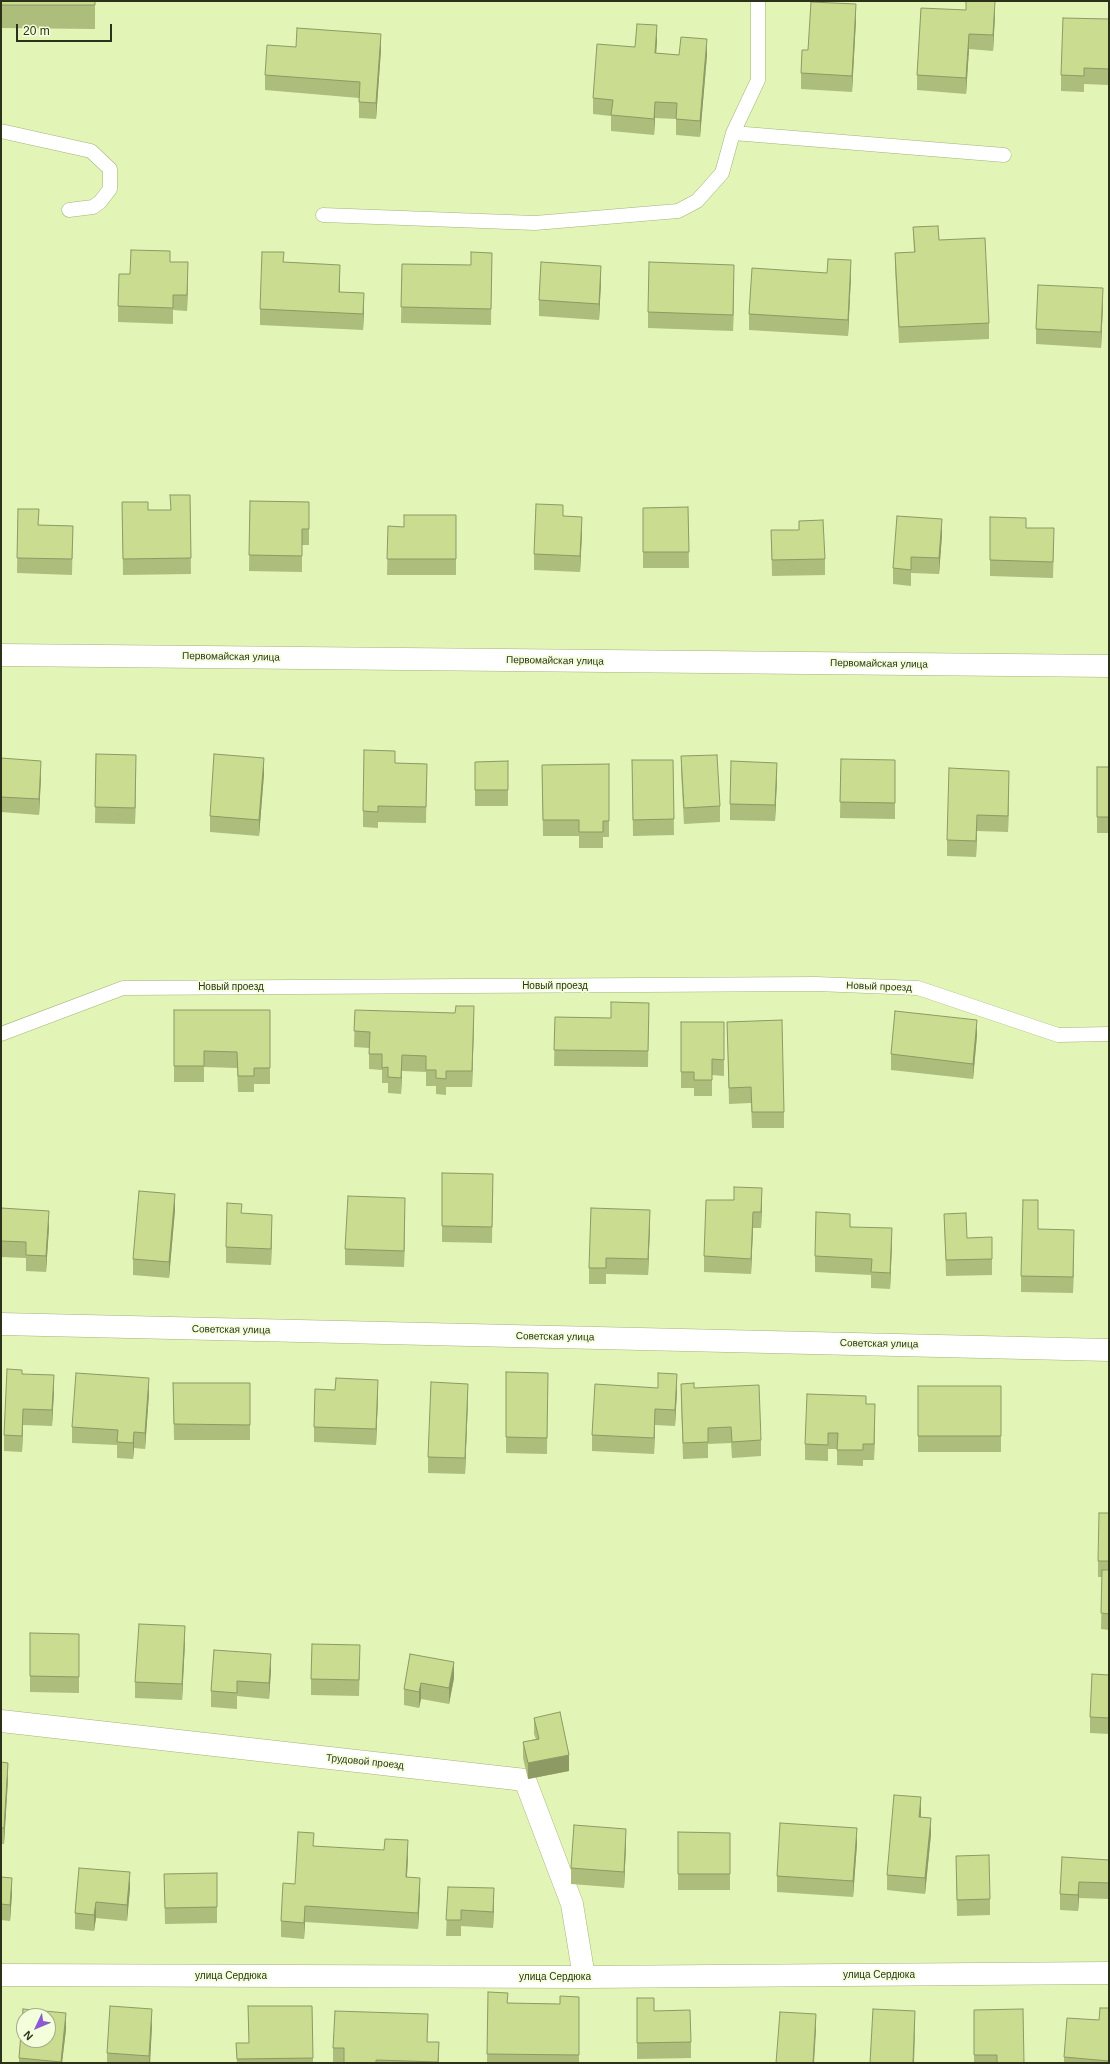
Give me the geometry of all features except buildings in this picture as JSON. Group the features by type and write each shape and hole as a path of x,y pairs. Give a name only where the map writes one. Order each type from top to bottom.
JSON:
{"street":[{"name":"Первомайская улица","path":"1,655 1109,666"},
{"name":"Советская улица","path":"1,1324 1109,1350"},
{"name":"Трудовой проезд","path":"1,1721 525,1780 572,1904 584,1977"},
{"name":"улица Сердюка","path":"1,1975 584,1977 1109,1973"}],"lane":[{"path":"323,215 535,223 678,211 697,201 722,172 733,133 758,80 758,1"},
{"path":"1,131 91,151 110,169 110,189 100,202 93,207 69,210"},
{"path":"733,133 1004,154"},
{"name":"Новый проезд","path":"1,1034 123,988 816,984 918,988 1058,1035 1109,1034"}]}
